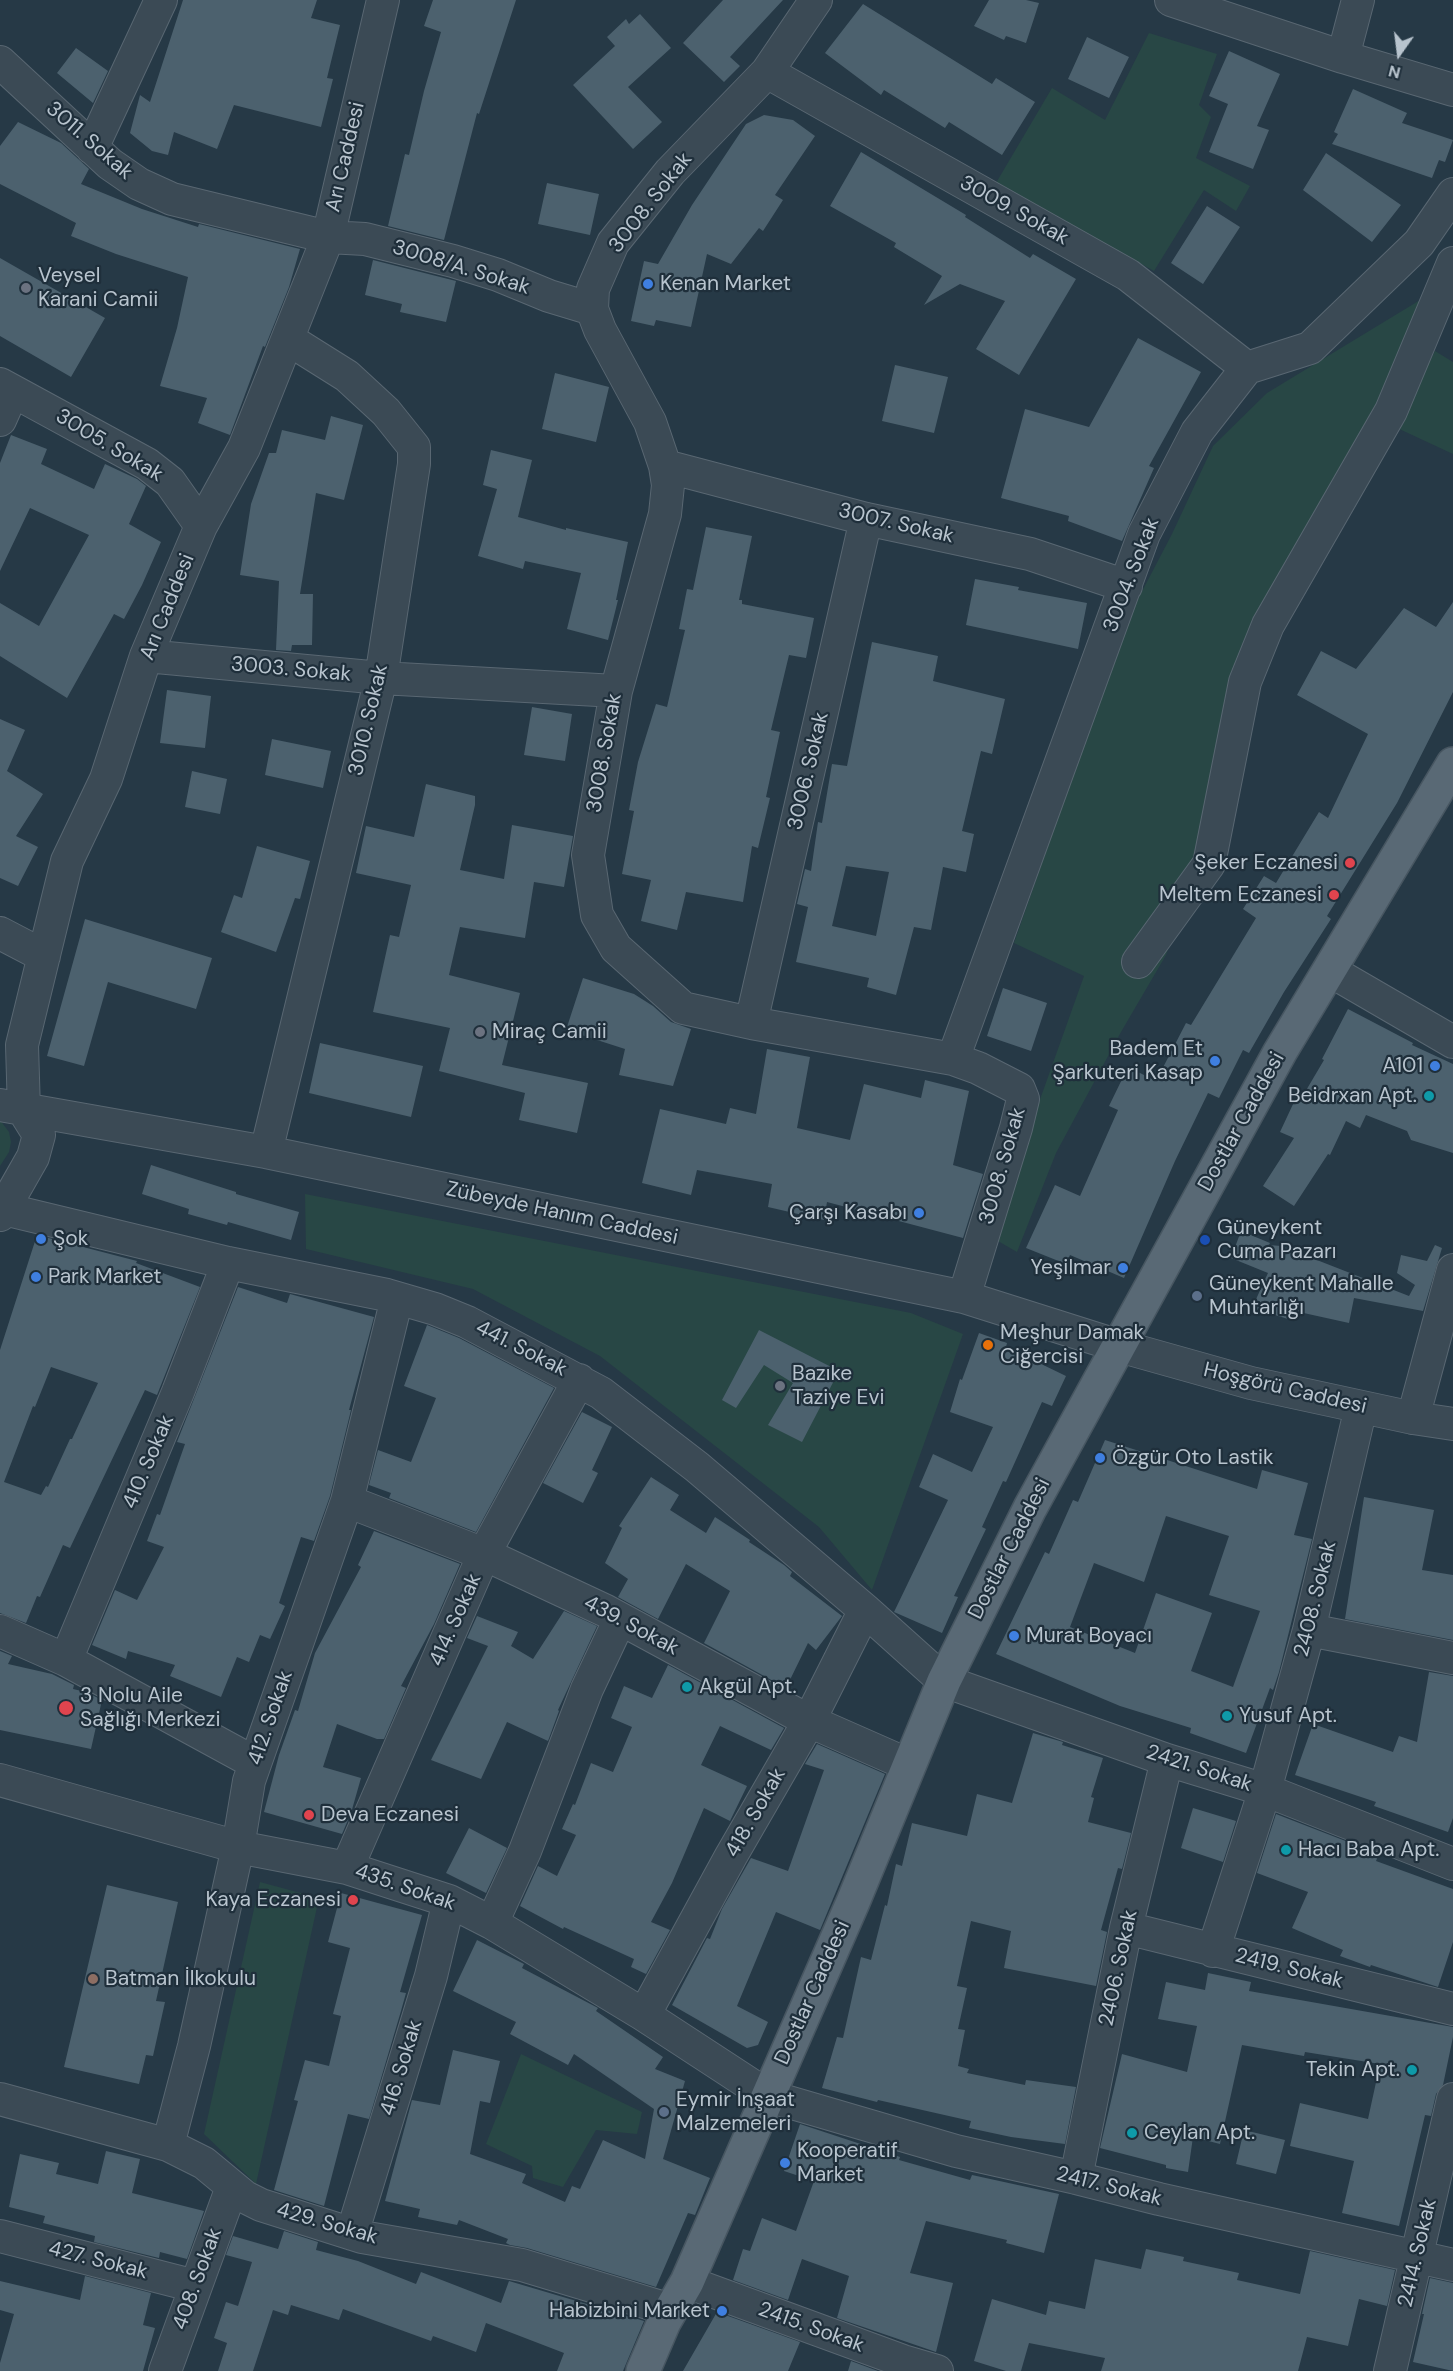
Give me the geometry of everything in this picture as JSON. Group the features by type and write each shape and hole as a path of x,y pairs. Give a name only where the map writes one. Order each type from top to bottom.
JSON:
{"main road":[{"name":"Dostlar Caddesi","path":"643,2371 679,2296 853,1902 944,1681 1030,1508 1280,1052 1453,764"}],"street":[{"path":"92,148 161,0"},
{"name":"Arı Caddesi","path":"1,1211 33,1156 39,1135 12,1108 22,1045 67,861 105,779 147,656 201,526 244,448 328,237 383,0"},
{"name":"3008. Sokak","path":"816,0 767,72 670,172 614,243 593,289 592,309 600,330 650,422 665,466 668,485 665,514 616,692 588,855 597,915 616,948 682,1008 751,1023 953,1059 1003,1079 1019,1089 1023,1099 964,1297"},
{"path":"1171,0 1343,57 1453,90"},
{"path":"1343,57 1358,0"},
{"name":"3011. Sokak","path":"0,62 110,164 139,184 172,199 328,237"},
{"name":"3009. Sokak","path":"767,72 1128,275 1247,369"},
{"path":"1247,369 1310,348 1419,243 1453,194"},
{"name":"3008/A. Sokak","path":"328,237 365,239 453,261 592,309"},
{"path":"1138,962 1209,864 1245,682 1268,625 1391,411 1453,264"},
{"name":"3010. Sokak","path":"266,1152 381,678 414,464 414,447 386,412 347,376 288,339"},
{"name":"3004. Sokak","path":"953,1059 1144,534 1197,432 1247,369"},
{"path":"0,420 6,388"},
{"name":"3005. Sokak","path":"6,388 147,464 170,482 201,526"},
{"name":"3007. Sokak","path":"665,466 866,519 1030,554 1126,586"},
{"name":"3006. Sokak","path":"751,1023 866,519"},
{"name":"3003. Sokak","path":"147,656 381,678 616,692"},
{"path":"0,933 44,956"},
{"path":"1329,970 1453,1042"},
{"name":"Zübeyde Hanım Caddesi","path":"12,1108 266,1152 964,1297 1119,1346"},
{"name":"441. Sokak","path":"1,1211 228,1263 397,1298 467,1322 601,1393 698,1467 944,1681"},
{"name":"410. Sokak","path":"66,1660 178,1392 228,1263"},
{"path":"1413,1418 1453,1270"},
{"name":"412. Sokak","path":"168,2145 194,2046 238,1847 249,1781 347,1501 397,1298"},
{"name":"Hoşgörü Caddesi","path":"1119,1346 1251,1383 1413,1418 1453,1424"},
{"name":"414. Sokak","path":"347,1868 484,1554 579,1380"},
{"name":"2408. Sokak","path":"1213,1951 1265,1790 1309,1630 1362,1407"},
{"name":"439. Sokak","path":"347,1501 484,1554 620,1619 809,1721 909,1765"},
{"name":"418. Sokak","path":"644,2015 731,1856 809,1721 865,1610"},
{"path":"492,1923 525,1851 587,1689 620,1619"},
{"path":"0,1630 66,1660 255,1763"},
{"path":"1309,1630 1453,1658"},
{"name":"2421. Sokak","path":"944,1681 1167,1760 1265,1790 1453,1864"},
{"name":"2406. Sokak","path":"1076,2178 1126,1928 1167,1760"},
{"name":"435. Sokak","path":"0,1780 238,1847 347,1868 449,1900 492,1923 644,2015 768,2096"},
{"name":"416. Sokak","path":"352,2234 431,1976 449,1900"},
{"name":"2419. Sokak","path":"1126,1928 1453,2008"},
{"name":"2417. Sokak","path":"768,2096 956,2151 1453,2265"},
{"name":"429. Sokak","path":"0,2099 168,2145 204,2163 245,2197 261,2205 352,2234 679,2296"},
{"name":"2414. Sokak","path":"1390,2371 1453,2099"},
{"name":"408. Sokak","path":"165,2371 232,2187"},
{"name":"427. Sokak","path":"0,2236 195,2286"},
{"name":"2415. Sokak","path":"679,2296 901,2366 937,2371"}],"green space":[{"path":"1149,33 1217,54 1199,105 1211,117 1196,158 1250,186 1236,211 1204,190 1154,271 996,183 1052,88 1105,120"},
{"path":"1441,293 1267,605 1197,868 1166,955 1121,1032 1056,1153 1017,1252 991,1237 1084,976 1014,943 1126,622 1172,534 1213,446 1267,393 1430,294"},
{"path":"1435,351 1453,362 1453,454 1395,427"},
{"path":"0,1120 9,1132 11,1142 9,1152 0,1166"},
{"path":"305,1194 911,1313 963,1334 872,1590 819,1527 600,1356 473,1289 306,1249"},
{"path":"260,1882 319,1898 256,2184 204,2134"},
{"path":"521,2054 642,2112 637,2134 596,2130 563,2187 533,2178 532,2166 486,2144"}],"building":[{"path":"183,0 317,0 311,18 340,25 327,78 333,79 321,127 234,105 217,149 174,132 168,155 152,151 130,133 140,95 150,102"},
{"path":"433,0 516,0 479,114 477,113 444,240 388,226 405,154 409,155 441,32 424,26"},
{"path":"723,0 783,0 730,57 740,66 724,82 683,43"},
{"path":"989,0 1026,0 1039,3 1026,43 1006,36 1004,40 974,26"},
{"path":"863,4 992,84 996,78 1035,102 1002,155 949,122 945,128 884,90 881,95 825,53"},
{"path":"640,14 671,48 628,87 662,122 633,149 573,85 615,46 607,37 626,19 629,24"},
{"path":"1087,37 1129,57 1109,98 1068,79"},
{"path":"76,48 108,71 93,103 57,73"},
{"path":"1229,51 1280,74 1257,126 1269,130 1253,169 1209,152 1228,104 1209,96"},
{"path":"1353,89 1407,113 1402,123 1453,140 1445,162 1439,160 1432,178 1332,144 1338,134 1334,132"},
{"path":"764,115 793,120 815,136 775,195 783,200 763,231 759,228 731,264 707,254 691,327 656,320 654,326 631,321 644,261 658,264 692,205 746,124"},
{"path":"18,122 61,143 89,169 81,184 142,209 198,227 199,224 300,249 289,287 265,347 263,346 230,435 198,423 207,398 160,386 177,328 188,277 116,254 71,236 76,223 0,184 0,146"},
{"path":"861,152 966,215 965,217 1030,258 1033,254 1076,279 1019,375 976,349 1005,301 960,284 924,305 942,276 894,247 896,243 830,206"},
{"path":"1326,153 1401,205 1372,242 1303,190"},
{"path":"547,183 599,194 590,235 538,224"},
{"path":"1207,206 1240,227 1203,284 1171,263"},
{"name":"Veysel Karani Camii","path":"0,258 105,318 71,377 0,336"},
{"path":"373,260 456,281 446,322 400,312 402,304 365,295"},
{"path":"1138,338 1201,372 1149,466 1154,468 1122,541 1068,521 1069,516 1001,498 1025,409 1089,427"},
{"path":"895,365 948,377 934,433 882,421"},
{"path":"555,373 609,387 596,442 542,429"},
{"path":"331,416 363,425 344,500 316,493 300,594 313,594 312,645 292,645 291,651 276,650 279,581 240,575 251,504 269,453 276,453 282,430 325,440"},
{"path":"11,435 47,449 41,464 94,489 105,464 137,479 146,486 129,524 161,542 124,619 114,614 67,698 0,656 0,603 39,626 89,535 30,508 0,571 0,463"},
{"path":"491,450 532,460 518,517 566,530 566,528 628,542 608,640 567,629 581,573 525,561 523,569 478,556 497,489 483,485"},
{"path":"706,527 752,536 739,600 742,600 742,604 814,618 806,658 789,655 771,730 780,732 766,797 770,798 758,848 752,846 743,902 686,892 677,930 641,921 651,880 622,874 634,811 629,810 638,762 656,704 667,707 685,630 679,629 687,589 693,590"},
{"path":"975,579 1087,603 1078,649 966,625"},
{"path":"1453,602 1453,692 1397,803 1327,916 1331,919 1284,992 1249,1053 1243,1050 1219,1098 1208,1093 1175,1161 1124,1278 1070,1255 1066,1264 1026,1248 1055,1185 1080,1196 1118,1110 1109,1106 1128,1067 1156,1081 1186,1023 1191,1025 1256,918 1243,909 1264,876 1276,883 1319,812 1328,818 1368,734 1297,695 1321,651 1356,669 1404,608 1436,627"},
{"path":"872,642 938,656 933,681 1005,699 992,754 981,751 962,831 974,834 966,872 943,867 931,930 914,927 896,995 867,987 869,978 796,962 808,907 797,904 805,869 811,871 818,822 822,823 832,764 847,766","holes":["846,866 889,872 876,936 832,926"]},
{"path":"167,690 211,696 205,748 160,743"},
{"path":"532,707 572,714 565,761 524,755"},
{"path":"0,719 25,730 7,771 43,794 16,836 38,847 18,886 0,878"},
{"path":"272,739 331,751 323,788 265,775"},
{"path":"192,771 227,779 220,814 185,807"},
{"path":"426,784 475,796 460,870 504,879 512,825 573,836 564,887 534,882 525,938 460,927 449,975 520,993 502,1065 588,1083 577,1133 519,1120 525,1093 439,1071 450,1028 373,1012 390,935 399,937 411,885 356,873 366,826 414,837"},
{"path":"257,846 310,861 300,899 295,898 276,952 221,932 234,895 242,898"},
{"path":"85,919 212,958 196,1009 108,982 84,1066 47,1056"},
{"path":"583,978 634,994 653,1006 671,1022 691,1029 673,1086 619,1075 625,1049 566,1030"},
{"path":"1003,988 1047,1003 1031,1051 987,1036"},
{"path":"1348,1009 1413,1043 1412,1045 1453,1064 1453,1153 1411,1140 1407,1131 1366,1115 1360,1128 1346,1121 1330,1155 1328,1154 1294,1206 1263,1186 1294,1138 1280,1132 1294,1102 1298,1104 1324,1060 1322,1059"},
{"path":"320,1043 423,1066 411,1117 309,1093"},
{"path":"767,1049 810,1057 797,1128 850,1140 864,1084 921,1098 925,1080 969,1091 953,1165 983,1174 963,1238 827,1202 824,1220 768,1207 772,1184 697,1170 691,1195 642,1183 660,1109 726,1124 730,1108 756,1114"},
{"path":"151,1165 236,1192 236,1194 299,1212 291,1240 228,1222 227,1225 188,1214 189,1209 142,1194"},
{"path":"1241,1231 1270,1243 1269,1245 1281,1246 1409,1296 1415,1285 1397,1273 1401,1255 1427,1261 1435,1245 1442,1248 1423,1311 1354,1298 1349,1323 1290,1310 1288,1319 1252,1308 1268,1273 1231,1258"},
{"path":"37,1235 137,1261 136,1263 200,1287 157,1395 145,1390 70,1548 63,1545 26,1623 0,1613 0,1350","holes":["51,1367 98,1383 48,1487 46,1486 41,1495 4,1482 33,1406 35,1407"]},
{"path":"238,1287 287,1303 290,1294 374,1317 349,1410 351,1410 330,1496 314,1541 301,1537 279,1603 285,1606 270,1639 260,1635 249,1662 237,1657 221,1697 170,1676 175,1665 128,1651 126,1659 92,1645 115,1590 137,1600 164,1547 147,1541 157,1514 160,1515 185,1444 177,1442"},
{"path":"427,1325 459,1338 554,1388 476,1532 389,1498 391,1493 369,1485 378,1450 411,1462 436,1398 404,1386"},
{"name":"Bazıke Taziye Evi","path":"759,1330 839,1371 802,1442 768,1425 793,1383 764,1365 736,1408 722,1400"},
{"path":"979,1333 1007,1343 1006,1347 1066,1376 1052,1406 1042,1402 1006,1482 1003,1481 982,1527 986,1529 954,1596 958,1597 942,1633 894,1612 948,1500 919,1487 933,1454 972,1472 993,1427 950,1412 960,1379 962,1380"},
{"path":"582,1412 612,1427 592,1470 598,1473 583,1503 543,1483"},
{"path":"1105,1440 1257,1489 1262,1470 1308,1483 1294,1535 1312,1539 1279,1672 1273,1690 1270,1688 1246,1753 1190,1733 1191,1728 1120,1706 996,1654 1045,1552 1049,1554 1073,1500 1078,1502","holes":["1166,1516 1229,1536 1209,1595 1260,1611 1233,1687 1191,1671 1212,1613 1156,1593 1135,1653 1070,1627 1094,1563 1144,1582"]},
{"path":"651,1477 679,1495 670,1510 706,1533 715,1517 784,1565 792,1572 790,1576 842,1616 816,1650 808,1643 786,1688 704,1643 730,1591 686,1564 658,1619 618,1597 628,1579 605,1563 622,1528 619,1526"},
{"path":"1364,1497 1434,1510 1422,1570 1453,1575 1453,1640 1345,1619"},
{"path":"374,1531 460,1564 434,1624 401,1686 406,1688 384,1739 377,1739 337,1724 323,1767 361,1778 342,1834 264,1812 279,1755 295,1710 298,1711 315,1653 361,1567 358,1565"},
{"path":"564,1611 597,1626 558,1710 548,1741 507,1722 481,1779 431,1760 488,1646 467,1638 477,1616 518,1632 511,1646 533,1659"},
{"name":"3 Nolu Aile Sağlığı Merkezi","path":"0,1651 12,1656 8,1664 52,1674 74,1685 73,1689 86,1692 102,1700 91,1749 0,1730"},
{"path":"668,1665 784,1728 771,1750 720,1726 701,1765 747,1786 730,1821 704,1808 672,1883 651,1922 670,1930 646,1974 631,1967 634,1959 564,1927 563,1929 520,1906 538,1866 557,1876 576,1835 562,1829 573,1804 575,1805 591,1763 613,1772 632,1727 611,1718 624,1686 652,1698"},
{"path":"1429,1672 1453,1676 1453,1818 1448,1832 1374,1806 1376,1802 1295,1775 1313,1724 1393,1752 1399,1736 1417,1742"},
{"path":"1033,1733 1103,1758 1091,1797 1094,1798 1088,1822 1131,1833 1122,1869 1118,1868 1101,1930 1107,1932 1096,1986 1004,1968 1011,1931 971,1921 957,1986 967,1988 958,2029 965,2030 958,2066 969,2069 967,2073 1025,2085 1026,2080 1076,2087 1065,2144 1011,2137 969,2128 971,2121 822,2088 837,2037 843,2038 861,1957 871,1960 885,1905 887,1906 896,1864 902,1866 912,1823 967,1836 977,1794 1012,1803"},
{"path":"817,1744 885,1774 820,1930 776,1912 737,2006 768,2022 758,2045 747,2048 672,2005 707,1938 710,1939 722,1909 751,1858 788,1871 824,1770 805,1764"},
{"path":"1193,1808 1236,1821 1223,1862 1181,1848"},
{"path":"1276,1814 1379,1854 1376,1861 1453,1889 1453,1942 1438,1987 1340,1956 1343,1950 1292,1928 1308,1892 1257,1873"},
{"path":"469,1828 507,1848 486,1893 446,1873"},
{"path":"107,1885 178,1902 156,2001 165,2002 153,2056 146,2055 139,2084 64,2067"},
{"path":"341,1893 422,1915 400,1992 406,1993 369,2119 348,2114 324,2206 274,2190 298,2101 294,2100 305,2060 329,2066 341,2016 333,2014 350,1948 328,1942"},
{"path":"477,1940 524,1964 522,1968 598,2008 596,2011 663,2057 655,2069 685,2081 663,2159 710,2178 695,2215 688,2213 656,2287 527,2248 510,2245 506,2243 508,2239 459,2220 457,2225 418,2217 420,2209 385,2201 412,2100 440,2105 453,2050 500,2061 490,2103 480,2101 470,2154 526,2174 522,2183 565,2202 572,2186 580,2189 603,2140 645,2159 654,2109 574,2054 568,2065 510,2034 516,2022 453,1991"},
{"path":"1208,1973 1251,1982 1249,1991 1453,2027 1443,2085 1436,2094 1431,2116 1425,2115 1399,2226 1342,2213 1354,2161 1290,2146 1300,2103 1368,2119 1380,2064 1305,2052 1304,2056 1242,2045 1220,2144 1193,2137 1188,2172 1166,2168 1166,2165 1100,2148 1122,2054 1187,2072 1197,2026 1158,2019 1166,1982 1205,1990"},
{"path":"800,2124 900,2157 899,2160 970,2180 972,2175 1059,2194 1044,2253 1006,2243 1007,2240 926,2221 910,2273 953,2283 936,2352 837,2318 849,2276 802,2259 788,2300 733,2280 743,2249 750,2251 762,2218 796,2231 814,2181 784,2171"},
{"path":"1244,2130 1285,2140 1276,2174 1236,2164"},
{"path":"106,2151 140,2159 132,2193 204,2211 187,2259 160,2252 159,2258 94,2242 95,2236 43,2223 45,2216 9,2207 20,2154 59,2163 56,2174 98,2184"},
{"path":"284,2231 318,2242 316,2250 358,2261 416,2284 421,2272 501,2303 509,2281 644,2321 623,2371 557,2371 564,2353 486,2323 476,2352 433,2336 431,2341 343,2309 339,2320 291,2305 288,2315 273,2310 253,2371 218,2371 227,2343 214,2338 226,2302 238,2306 252,2262 226,2255 233,2236 278,2249"},
{"path":"1146,2249 1184,2257 1183,2261 1239,2273 1237,2280 1300,2294 1310,2251 1395,2270 1387,2306 1359,2299 1348,2346 1307,2337 1298,2371 1101,2371 1105,2358 1029,2343 1021,2371 1006,2371 974,2361 992,2299 1046,2315 1049,2301 1085,2309 1095,2259 1141,2269"},
{"path":"85,2276 151,2293 143,2325 155,2328 143,2371 0,2371 0,2363 14,2314 0,2310 0,2281 80,2300"},
{"path":"1430,2278 1453,2283 1453,2371 1413,2362"},
{"path":"717,2312 800,2342 788,2371 683,2371"},
{"path":"851,2361 878,2371 848,2371"}],"place":[{"name":"Kenan Market","path":"648,284"},
{"name":"Veysel Karani Camii","path":"26,288"},
{"name":"Şeker Eczanesi","path":"1350,863"},
{"name":"Meltem Eczanesi","path":"1334,895"},
{"name":"Miraç Camii","path":"480,1032"},
{"name":"Badem Et Şarkuteri Kasap","path":"1215,1061"},
{"name":"A101","path":"1435,1066"},
{"name":"Beidrxan Apt.","path":"1429,1096"},
{"name":"Çarşı Kasabı","path":"919,1213"},
{"name":"Şok","path":"41,1239"},
{"name":"Güneykent Cuma Pazarı","path":"1205,1240"},
{"name":"Yeşilmar","path":"1123,1268"},
{"name":"Park Market","path":"36,1277"},
{"name":"Güneykent Mahalle Muhtarlığı","path":"1197,1296"},
{"name":"Meşhur Damak Ciğercisi","path":"988,1345"},
{"name":"Bazıke Taziye Evi","path":"780,1386"},
{"name":"Özgür Oto Lastik","path":"1100,1458"},
{"name":"Murat Boyacı","path":"1014,1636"},
{"name":"Akgül Apt.","path":"687,1687"},
{"name":"3 Nolu Aile Sağlığı Merkezi","path":"66,1708"},
{"name":"Yusuf Apt.","path":"1227,1716"},
{"name":"Deva Eczanesi","path":"309,1815"},
{"name":"Hacı Baba Apt.","path":"1286,1850"},
{"name":"Kaya Eczanesi","path":"353,1900"},
{"name":"Batman İlkokulu","path":"93,1979"},
{"name":"Tekin Apt.","path":"1412,2070"},
{"name":"Eymir İnşaat Malzemeleri","path":"664,2112"},
{"name":"Ceylan Apt.","path":"1132,2133"},
{"name":"Kooperatif Market","path":"785,2163"},
{"name":"Habizbini Market","path":"722,2311"}]}
